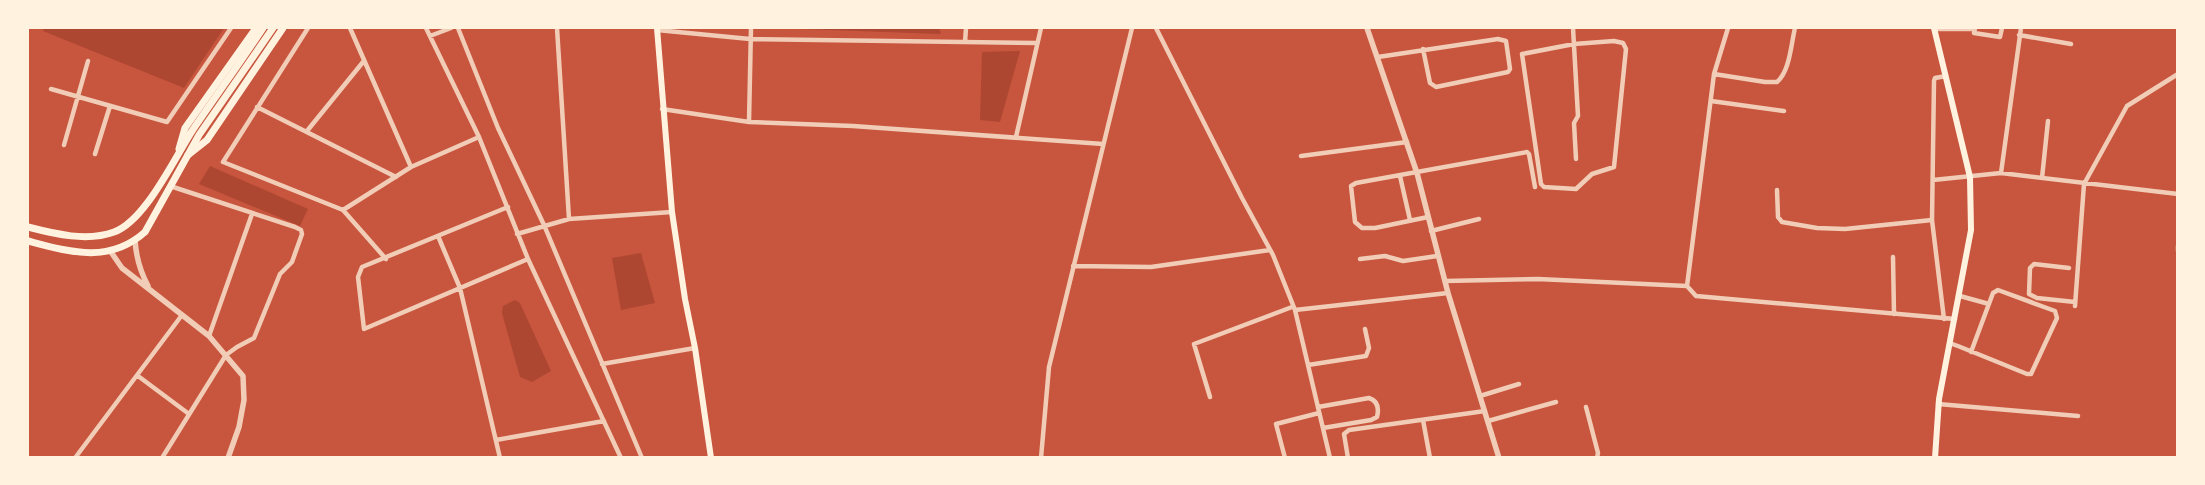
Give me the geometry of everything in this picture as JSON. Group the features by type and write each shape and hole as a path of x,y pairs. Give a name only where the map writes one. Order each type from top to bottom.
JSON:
{"main road":[{"path":"28,242 77,252 111,252 135,240 144,232 170,186 181,156 185,128 256,28"},
{"path":"28,228 61,235 92,237 113,233 124,228 139,213 181,156 263,28"},
{"path":"195,134 273,28"},
{"path":"181,156 207,140 283,28"},
{"path":"1934,28 1970,177 1971,230 1938,404 1935,458"},
{"path":"657,29 662,109 672,212 711,458"}],"street":[{"path":"51,89 167,122 231,28"},
{"path":"308,28 223,162 343,210 386,258"},
{"path":"350,28 411,167"},
{"path":"426,28 478,137 528,259 621,458"},
{"path":"430,36 451,28"},
{"path":"458,28 498,128 544,225 642,458"},
{"path":"557,28 570,219"},
{"path":"749,122 751,28"},
{"path":"966,28 966,42"},
{"path":"1016,136 1041,28"},
{"path":"1041,458 1049,367 1132,28"},
{"path":"1156,28 1270,250 1294,308 1330,458"},
{"path":"1367,28 1417,173 1448,293 1499,458"},
{"path":"1573,28 1578,116 1574,124 1576,159"},
{"path":"1687,286 1714,74 1728,28"},
{"path":"1714,74 1765,82 1777,82 1784,74 1795,28"},
{"path":"1934,28 1975,28 1974,33 2000,38 2002,28"},
{"path":"2000,173 2021,28"},
{"path":"657,29 750,39 1037,43"},
{"path":"2019,35 2071,44"},
{"path":"1378,56 1502,39 1506,41 1510,69 1508,72 1436,87 1430,83 1423,50"},
{"path":"1614,41 1623,44 1626,49 1614,165 1610,170 1592,174 1576,189 1547,188 1541,184 1522,56 1574,44 1614,41"},
{"path":"64,145 88,61"},
{"path":"306,131 364,62"},
{"path":"2069,268 2034,264 2030,268 2029,294 2037,298 2075,304 2084,184 2127,106 2178,74"},
{"path":"1944,319 1932,220 1934,81 1935,78 1946,76"},
{"path":"1711,101 1784,111"},
{"path":"94,154 110,106"},
{"path":"257,108 396,177"},
{"path":"662,109 749,122 1016,136 1103,144"},
{"path":"2042,178 2048,121"},
{"path":"343,210 411,167 478,137"},
{"path":"1301,156 1407,142"},
{"path":"1428,217 1375,228 1362,228 1355,222 1351,186 1356,183 1527,152 1536,187"},
{"path":"1933,180 2000,173 2178,194"},
{"path":"1400,176 1410,220"},
{"path":"162,458 226,356 237,347 254,338 280,274 292,262 302,234 302,230 170,186"},
{"path":"1777,190 1778,217 1782,222 1816,228 1845,230 1932,220"},
{"path":"508,207 362,268 359,271 358,277 364,329 528,259"},
{"path":"517,234 570,219 672,212"},
{"path":"209,336 252,214"},
{"path":"1431,231 1479,219"},
{"path":"438,236 460,288 500,458"},
{"path":"135,240 135,254 140,270 151,290"},
{"path":"2178,246 2178,251"},
{"path":"1073,266 1151,267 1270,250"},
{"path":"111,252 122,268 209,336 243,376 244,400 239,427 228,458"},
{"path":"1360,259 1385,256 1403,261 1438,256"},
{"path":"1893,258 1894,314"},
{"path":"1445,281 1538,279 1687,286 1696,296 1955,319"},
{"path":"2071,281 2077,281"},
{"path":"1950,344 1971,352 2031,374 2057,318 2054,311 2000,290 1993,293 1971,352"},
{"path":"1210,397 1194,344 1294,308 1448,293"},
{"path":"1960,296 1989,304"},
{"path":"75,458 182,315"},
{"path":"1308,365 1366,356 1369,348 1365,330"},
{"path":"602,364 695,348"},
{"path":"138,376 189,414"},
{"path":"1480,396 1519,384"},
{"path":"1318,407 1369,398 1377,404 1379,411 1377,417 1370,420 1323,428"},
{"path":"1488,421 1556,402"},
{"path":"1938,404 2078,416"},
{"path":"1586,407 1597,458"},
{"path":"1348,458 1344,434 1349,430 1485,411"},
{"path":"1285,458 1276,424 1319,413"},
{"path":"1423,420 1430,458"},
{"path":"496,440 604,421"}],"shaded area":[{"path":"44,28 224,28 184,88 43,31"},
{"path":"773,28 939,28 941,34"},
{"path":"1020,51 1000,122 980,120 982,52"},
{"path":"210,166 308,209 300,226 199,184"},
{"path":"641,253 655,303 621,310 612,258"},
{"path":"515,300 520,303 551,371 532,382 520,377 502,313 503,306"}]}
